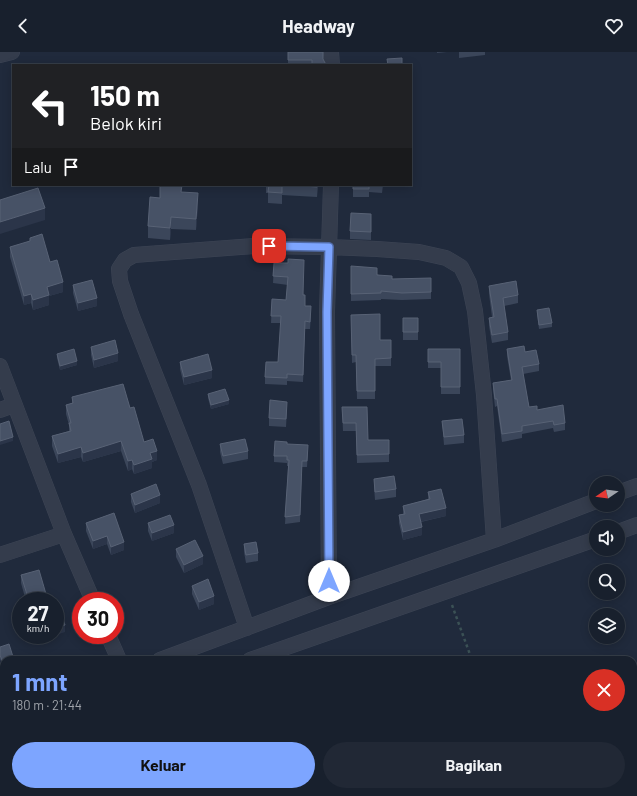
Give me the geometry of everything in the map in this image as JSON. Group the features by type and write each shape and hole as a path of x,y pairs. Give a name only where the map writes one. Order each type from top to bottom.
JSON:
{"street":[{"path":"0,55 12,52"},
{"path":"331,52 332,64"},
{"path":"329,597 327,312 331,186"},
{"path":"247,628 199,484 130,314 120,281 119,269 125,260 134,255 254,246 329,247 420,252 446,258 461,267 469,283 475,311 484,395 494,540"},
{"path":"0,366 7,408 89,592"},
{"path":"625,490 637,486"},
{"path":"171,656 329,597 494,540 589,504"},
{"path":"625,529 637,525"},
{"path":"0,555 64,534"},
{"path":"261,656 589,541"},
{"path":"112,644 117,656"}],"path":[{"path":"446,591 470,656"}],"building":[{"path":"288,52 323,52 323,59 326,64 312,64 312,60 288,60"},
{"path":"402,58 402,64 388,64 387,59"},
{"path":"160,186 182,186 181,192 198,193 196,219 171,217 170,228 148,226 150,197 160,198"},
{"path":"269,186 282,186 282,193 268,192"},
{"path":"353,186 369,186 369,189 353,189"},
{"path":"38,188 45,208 0,222 0,200"},
{"path":"351,213 371,214 371,232 350,231"},
{"path":"42,234 50,262 57,260 63,282 47,287 49,295 33,300 31,294 24,296 10,247 30,241 30,238"},
{"path":"288,259 304,260 303,295 305,295 305,306 311,306 310,322 305,321 303,375 287,374 287,378 265,377 266,362 278,362 281,316 271,316 272,299 286,300 288,277 273,276 274,263 288,263"},
{"path":"351,266 377,268 377,275 392,276 392,279 431,278 431,292 402,293 381,291 381,293 351,294"},
{"path":"92,280 97,298 78,303 73,285"},
{"path":"516,281 518,295 503,298 508,332 492,335 489,318 494,317 489,286"},
{"path":"549,308 552,323 539,325 537,310"},
{"path":"380,314 380,340 391,340 391,358 375,359 375,391 357,391 356,355 352,355 351,315"},
{"path":"403,318 418,318 418,332 403,332"},
{"path":"115,340 118,353 94,360 91,347"},
{"path":"524,346 525,352 536,350 539,364 522,367 529,407 537,406 537,410 563,405 565,423 554,425 553,421 522,426 522,431 502,434 493,383 512,380 507,349"},
{"path":"74,349 77,361 60,366 57,354"},
{"path":"428,349 460,349 460,387 441,387 441,362 428,362"},
{"path":"208,354 212,370 184,377 180,362"},
{"path":"123,384 130,408 134,407 144,442 153,439 157,451 150,453 152,459 134,465 132,460 128,461 121,441 83,453 81,447 58,454 52,436 71,431 69,423 71,423 66,405 73,403 72,397"},
{"path":"225,389 229,400 211,405 208,394"},
{"path":"270,400 287,402 286,419 269,418"},
{"path":"342,407 367,407 368,440 389,440 389,454 357,455 356,423 343,423"},
{"path":"462,419 464,435 444,437 442,421"},
{"path":"9,421 13,437 0,441 0,424"},
{"path":"245,439 248,451 223,456 220,444"},
{"path":"275,441 287,442 287,444 308,445 307,461 302,461 300,515 285,517 289,460 287,460 287,456 274,456"},
{"path":"394,476 396,489 375,492 374,479"},
{"path":"156,484 160,495 135,505 131,494"},
{"path":"441,489 446,508 419,514 422,527 403,532 399,515 405,514 403,506 430,499 428,492"},
{"path":"114,513 124,542 111,547 107,536 93,541 86,523"},
{"path":"170,515 174,525 152,533 148,523"},
{"path":"195,540 203,556 184,565 176,549"},
{"path":"256,542 258,553 246,555 244,544"},
{"path":"39,570 45,592 26,592 21,575"},
{"path":"208,579 214,596 199,602 192,586"},
{"path":"9,644 13,656 0,656 0,647"}],"route":[{"path":"269,246 329,247 327,312 329,581"}]}
